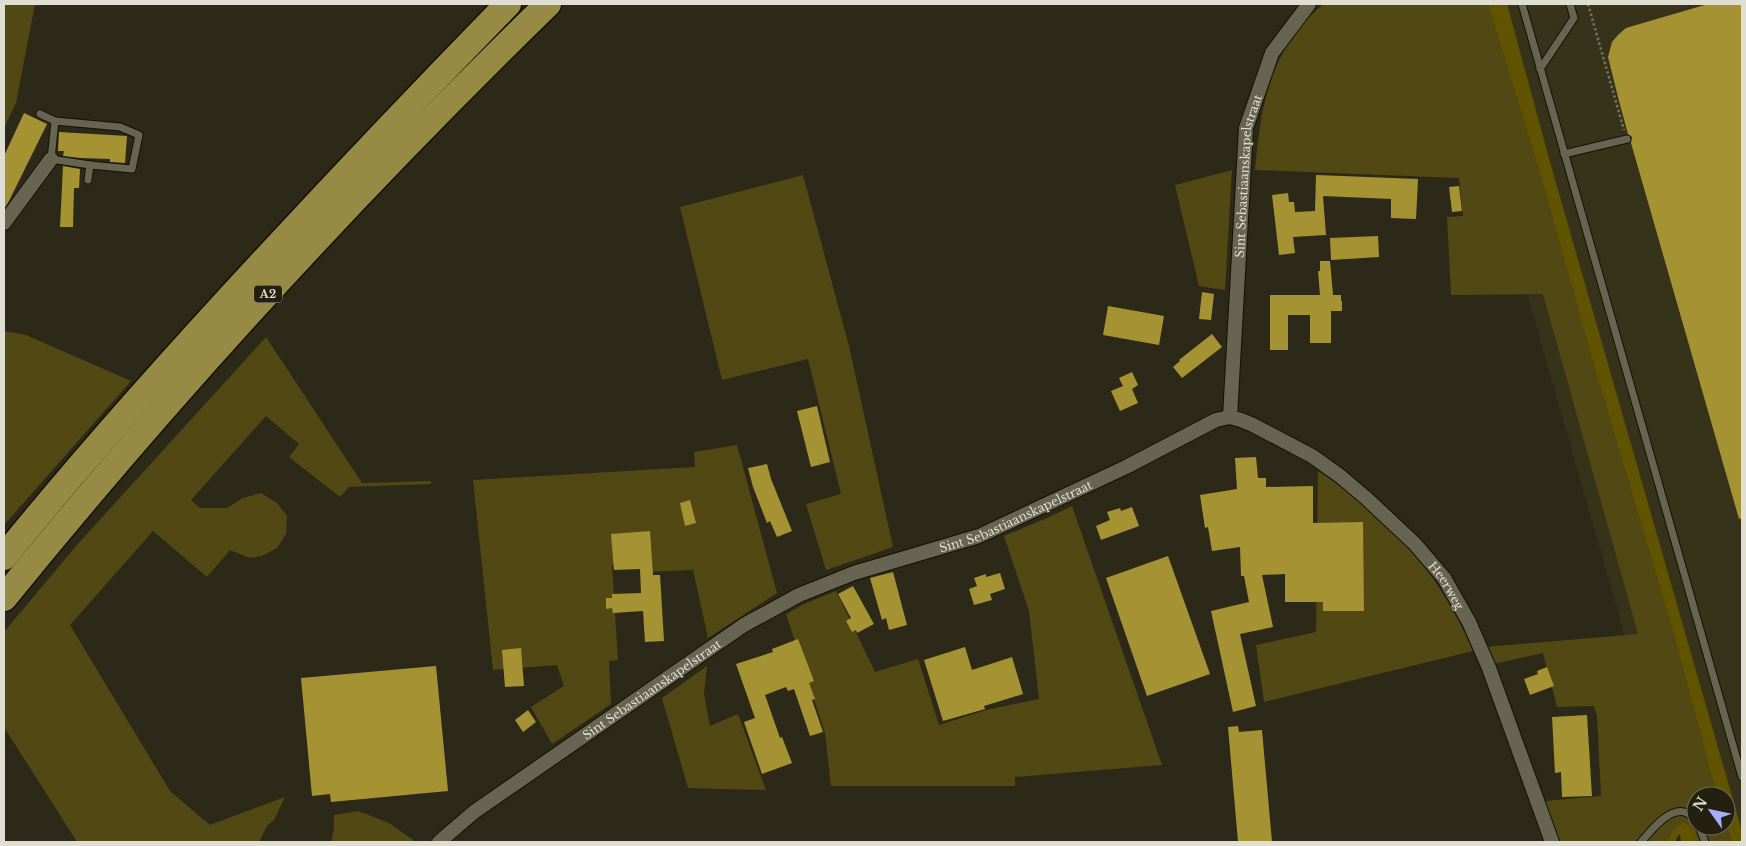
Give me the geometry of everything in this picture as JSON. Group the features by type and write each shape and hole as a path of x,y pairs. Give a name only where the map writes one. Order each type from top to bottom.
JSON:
{"highway":[{"name":"A2","path":"4,557 109,432 203,327 370,147 508,4"},
{"name":"A2","path":"4,598 56,534 223,343 387,164 548,4"}],"street":[{"name":"Sint Sebastiaanskapelstraat","path":"439,842 474,812 744,625 799,596 854,573 979,536 1126,467 1216,420 1230,417 1246,128 1272,53 1309,4"},
{"path":"4,223 51,159"},
{"name":"Heerweg","path":"1230,417 1262,429 1312,456 1340,476 1415,544 1444,578 1469,622 1489,668 1552,842"}],"lane":[{"path":"1522,4 1742,777"},
{"path":"1540,69 1574,18 1570,4"},
{"path":"40,114 55,121 120,127 139,135 132,169 90,166 51,159 55,121"},
{"path":"1564,154 1627,139"},
{"path":"88,180 90,166"},
{"path":"1641,842 1669,815 1680,811 1686,813"}],"path":[{"path":"1588,4 1627,139"}],"shaded area":[{"path":"4,4 35,4 16,103 4,128"},
{"path":"1324,4 1488,4 1542,180 1592,359 1673,631 1714,786 1686,786 1686,831 1672,831 1667,842 1559,842 1545,801 1601,796 1597,716 1594,706 1557,707 1543,653 1493,664 1486,647 1638,634 1543,294 1451,295 1447,217 1463,216 1459,178 1255,170 1262,114 1272,78 1288,44 1317,9"},
{"path":"1444,4 1742,4 1742,842 1684,842"},
{"path":"1488,4 1507,4 1550,162 1729,786 1714,786 1673,631 1592,359 1542,180"},
{"path":"1232,170 1225,290 1199,286 1175,185"},
{"path":"803,175 849,346 893,547 826,570 806,504 841,494 808,359 722,380 680,207"},
{"path":"4,331 26,335 131,381 4,525"},
{"path":"266,337 362,483 431,481 431,484 349,487 340,497 289,457 299,444 266,416 191,500 200,508 227,508 243,498 261,493 277,503 287,516 286,534 277,548 262,556 250,558 230,550 207,577 153,531 70,625 170,791 210,825 285,797 274,820 267,826 259,842 77,842 4,727 4,632 76,546"},
{"path":"737,445 777,593 708,638 693,570 644,572 642,563 612,565 618,660 609,661 611,704 552,744 531,707 564,686 557,665 493,670 473,480 695,467 694,452"},
{"path":"1318,471 1372,510 1388,524 1414,553 1447,600 1473,651 1264,702 1256,645 1316,632"},
{"path":"1072,506 1162,765 1015,777 1015,786 831,786 825,733 786,614 804,604 836,591 875,672 918,659 939,725 986,710 1039,699 1029,611 1004,536"},
{"path":"707,666 704,694 710,726 738,714 766,790 688,788 662,698"},
{"path":"1736,810 1742,831 1742,842 1732,842 1730,836 1736,836"},
{"path":"358,811 389,823 416,842 331,842 334,830 334,815"},
{"path":"1684,822 1686,824 1686,836 1696,836 1698,842 1681,842 1679,834 1675,842 1667,842 1672,831"},
{"path":"1696,836 1730,836 1732,842 1698,842"}],"building":[{"path":"1708,4 1742,4 1742,518 1739,519 1631,143 1632,137 1628,134 1608,57 1612,42 1626,28"},
{"path":"24,113 47,124 4,209 4,156"},
{"path":"59,132 127,136 125,163 110,162 110,159 63,156 64,151 58,151"},
{"path":"63,166 80,169 79,188 74,188 73,227 60,227"},
{"path":"1316,175 1418,179 1416,219 1391,218 1391,199 1323,196 1326,235 1293,237 1295,253 1279,255 1272,195 1288,193 1289,202 1294,202 1295,212 1315,211"},
{"path":"1459,186 1462,211 1452,212 1449,187"},
{"path":"1378,236 1379,257 1331,260 1330,238"},
{"path":"1320,261 1330,261 1333,295 1341,295 1342,301 1342,311 1331,311 1331,343 1310,343 1310,315 1288,315 1288,350 1270,350 1270,295 1320,295 1318,271 1320,271"},
{"path":"1202,292 1214,294 1211,320 1199,319"},
{"path":"1108,306 1164,316 1159,345 1103,335"},
{"path":"1212,334 1222,347 1182,378 1173,367"},
{"path":"1132,372 1138,385 1132,389 1138,403 1120,411 1111,391 1123,386 1119,378"},
{"path":"817,406 830,462 811,467 797,411"},
{"path":"1256,457 1258,478 1266,478 1266,487 1313,486 1313,523 1363,522 1364,611 1323,611 1323,602 1285,602 1285,574 1262,575 1273,627 1240,634 1256,706 1233,712 1211,611 1249,602 1244,576 1241,576 1240,547 1212,551 1208,527 1205,528 1200,495 1237,489 1235,458"},
{"path":"767,464 792,531 777,537 770,521 767,523 748,468"},
{"path":"690,500 696,523 685,526 680,503"},
{"path":"1132,507 1139,526 1101,540 1096,526 1110,520 1107,512 1120,508 1121,511"},
{"path":"650,531 653,575 660,575 664,641 645,642 643,611 613,613 612,608 606,609 606,598 612,598 612,594 641,593 640,569 614,570 611,534"},
{"path":"1168,556 1210,674 1147,696 1106,578"},
{"path":"893,572 907,625 889,630 886,618 882,620 870,578"},
{"path":"1000,573 1005,589 990,594 992,600 974,605 969,589 977,586 974,578 986,574 986,577"},
{"path":"853,586 874,624 857,633 856,630 852,632 846,621 851,618 838,594"},
{"path":"798,639 814,681 809,683 815,699 812,700 823,732 810,736 794,689 788,691 786,687 765,695 780,738 782,737 792,763 762,774 744,722 755,718 736,664 773,652 772,649"},
{"path":"965,647 972,670 1012,657 1023,694 984,706 985,709 943,721 924,660"},
{"path":"521,648 524,686 505,687 502,650"},
{"path":"436,666 448,791 331,802 330,794 312,796 301,678"},
{"path":"1547,667 1554,686 1530,695 1524,679 1538,674 1537,671"},
{"path":"528,710 536,722 523,732 515,720"},
{"path":"1587,715 1592,796 1562,797 1561,772 1555,773 1552,717"},
{"path":"1238,726 1239,732 1262,730 1272,842 1238,842 1228,727"}]}
